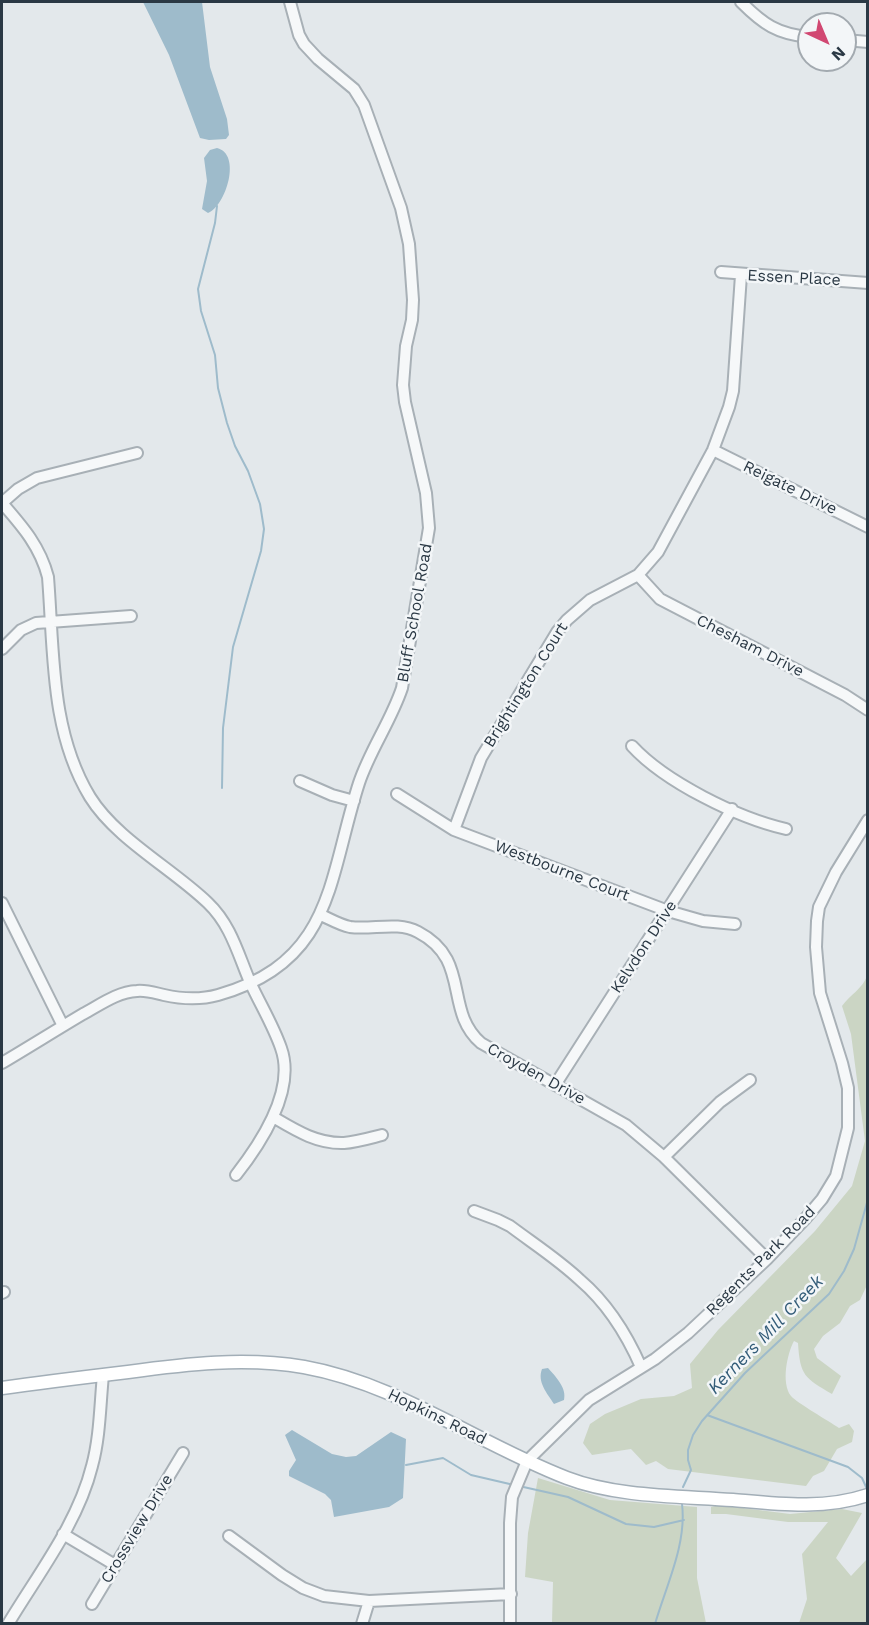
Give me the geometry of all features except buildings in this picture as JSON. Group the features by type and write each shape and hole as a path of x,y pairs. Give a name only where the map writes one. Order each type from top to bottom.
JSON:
{"main road":[{"name":"Hopkins Road","path":"2,1388 194,1363 252,1362 303,1367 348,1377 392,1394 526,1461 568,1479 599,1487 809,1505 850,1501 867,1495"}],"street":[{"name":"Bluff School Road","path":"2,1063 111,998 139,991 199,999 232,991 280,965 291,955 314,928 321,915 366,765 402,688 429,528 426,493 403,385 406,346 412,320 412,270 406,224 364,105 354,88 318,59 304,44 299,35 290,2"},
{"path":"741,2 773,29 797,36"},
{"name":"Essen Place","path":"722,272 867,283"},
{"name":"Brightington Court","path":"454,830 481,758 557,632 590,600 638,575 658,552 713,450 733,391 741,275"},
{"name":"Reigate Drive","path":"713,450 867,527"},
{"path":"137,453 37,478 18,489 2,503 30,535 44,563 48,577 57,699 62,728 77,772 91,799 127,837 208,903 228,926 250,982 282,1050 285,1067 283,1086 273,1117 250,1158 236,1175"},
{"name":"Chesham Drive","path":"638,575 660,599 845,695 867,710"},
{"path":"2,650 21,630 36,623 131,616"},
{"path":"632,746 646,761 676,782 732,809 770,825 786,829"},
{"path":"300,781 332,795 354,801"},
{"name":"Westbourne Court","path":"397,794 454,830 668,911 703,921 735,924"},
{"name":"Kelvdon Drive","path":"555,1085 732,809"},
{"name":"Regents Park Road","path":"526,1461 589,1400 671,1348 767,1259 805,1220 829,1188 839,1167 846,1141 849,1115 848,1088 843,1063 820,993 816,947 817,921 819,907 836,872 867,820"},
{"path":"2,903 63,1026"},
{"name":"Croyden Drive","path":"321,915 350,927 402,927 427,938 437,946 449,962 463,1020 473,1037 626,1125 664,1157 767,1259"},
{"path":"664,1157 720,1102 750,1080"},
{"path":"273,1117 310,1138 330,1142 345,1143 382,1135"},
{"path":"474,1211 510,1226 581,1280 621,1328 641,1366"},
{"path":"8,1623 63,1534 79,1503 93,1465 102,1375"},
{"name":"Crossview Drive","path":"92,1604 183,1453"},
{"path":"510,1623 510,1523 516,1485 526,1461"},
{"path":"63,1534 115,1565"},
{"path":"229,1536 282,1575 303,1588 324,1596 369,1601 511,1594"},
{"path":"362,1623 369,1601"}],"green space":[{"path":"867,976 867,1285 860,1300 850,1306 840,1323 823,1336 814,1349 817,1358 841,1376 832,1394 806,1375 800,1363 798,1343 794,1341 787,1361 786,1376 788,1390 794,1399 839,1428 849,1424 854,1431 852,1442 837,1449 824,1471 813,1476 806,1486 668,1469 656,1461 646,1465 631,1449 592,1455 583,1443 590,1424 605,1414 641,1399 674,1396 692,1388 690,1364 718,1330 815,1231 852,1186 865,1141 851,1034 842,1006 863,984"},
{"path":"538,1478 610,1500 697,1507 697,1578 706,1623 552,1623 553,1582 525,1577 528,1533"},
{"path":"719,1505 790,1514 842,1509 862,1513 836,1558 851,1576 867,1559 867,1623 799,1623 807,1599 802,1554 828,1522 788,1522 711,1514 711,1507"}],"water":[{"path":"143,2 202,2 210,67 227,119 229,135 226,139 200,138 169,55"},
{"path":"217,148 225,152 229,160 229,180 221,201 208,213 202,209 207,181 204,158 210,150"},
{"path":"548,1368 560,1383 565,1396 564,1400 554,1404 541,1378 542,1369"},
{"path":"292,1430 332,1454 346,1457 356,1456 391,1432 406,1439 403,1498 389,1507 334,1517 331,1500 325,1494 289,1476 289,1471 296,1460 285,1435"}],"waterway":[{"path":"217,206 215,223 198,289 201,311 215,355 218,388 227,423 260,504 264,529 261,551 233,647 223,728 222,788"},
{"name":"Kerners Mill Creek","path":"683,1487 691,1470 688,1450 693,1435 702,1421 745,1373 829,1294 844,1271 854,1249 868,1199"},
{"path":"707,1415 848,1467 862,1478 867,1489"},
{"path":"406,1465 443,1458 471,1475 514,1485"},
{"path":"519,1486 568,1497 626,1524 654,1527 684,1520"},
{"name":"Kerners Mill Creek","path":"655,1624 679,1550 683,1519 682,1504"}]}
